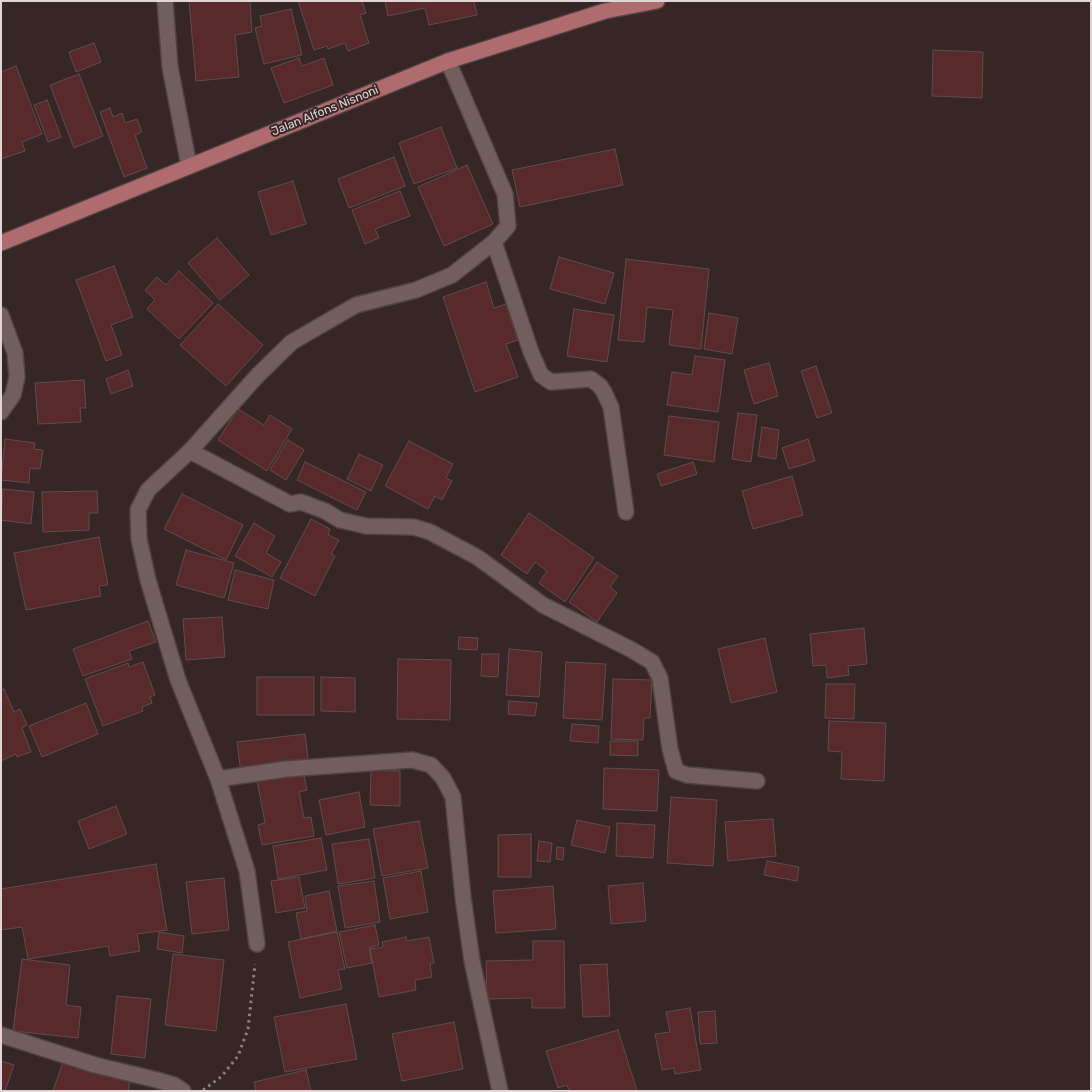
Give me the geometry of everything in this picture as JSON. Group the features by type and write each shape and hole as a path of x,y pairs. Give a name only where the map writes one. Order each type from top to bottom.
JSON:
{"main road":[{"name":"Jalan Alfons Nisnoni","path":"1,243 448,61 605,11 657,1"}],"street":[{"path":"165,1 170,68 189,166"},
{"path":"257,944 246,871 218,779 178,680 148,580 139,539 138,510 148,490 190,451 258,375 292,342 356,305 416,290 452,275 494,242 508,226 505,194 448,61"},
{"path":"494,242 540,375 551,382 591,379 604,392 611,407 626,512"},
{"path":"1,315 15,353 17,377 12,395 1,412"},
{"path":"190,451 290,504 301,502 325,511 340,520 366,526 414,527 430,532 478,557 543,604 652,662 660,678 670,749 676,771 687,775 757,781"},
{"path":"218,779 286,769 412,760 431,764 443,778 453,796 463,897 471,952 500,1091"},
{"path":"1,1035 95,1065 158,1080 183,1091"}],"path":[{"path":"203,1091 221,1077 238,1056 248,1029 257,944"}],"building":[{"path":"189,1 250,1 252,32 235,35 239,77 196,81"},
{"path":"298,1 362,1 366,13 360,15 369,43 348,51 345,43 328,49 327,46 314,50"},
{"path":"385,1 474,1 477,15 429,25 425,8 388,16"},
{"path":"291,9 302,55 264,64 255,28 262,26 260,16"},
{"path":"94,43 101,62 76,72 69,52"},
{"path":"933,50 983,52 982,98 932,96"},
{"path":"299,58 302,66 324,58 333,85 284,103 271,68"},
{"path":"16,66 42,134 22,142 25,151 1,159 1,72"},
{"path":"79,74 103,136 74,148 50,85"},
{"path":"47,100 61,137 48,142 34,105"},
{"path":"110,108 113,117 122,113 125,123 137,119 142,132 135,135 147,168 124,177 100,112"},
{"path":"441,127 457,168 414,184 399,143"},
{"path":"615,149 623,185 520,207 512,170"},
{"path":"394,157 405,186 349,208 338,179"},
{"path":"467,165 493,224 444,246 418,187"},
{"path":"293,181 306,224 271,235 258,192"},
{"path":"400,191 410,216 375,229 379,238 365,244 352,210"},
{"path":"217,238 249,275 220,300 188,263"},
{"path":"559,257 614,273 605,304 550,289"},
{"path":"626,259 709,269 701,349 669,345 673,310 647,307 644,342 618,340"},
{"path":"114,266 133,317 111,325 122,355 106,361 76,280"},
{"path":"179,271 213,303 179,339 147,309 155,300 145,290 157,277 166,285"},
{"path":"486,282 494,308 506,304 518,340 506,344 518,377 475,392 443,297"},
{"path":"218,304 263,345 226,386 180,345"},
{"path":"574,309 614,315 607,362 567,356"},
{"path":"709,313 738,318 732,354 704,349"},
{"path":"695,356 725,360 718,412 667,405 672,372 692,375"},
{"path":"769,363 778,396 754,404 744,370"},
{"path":"816,366 832,413 817,418 801,371"},
{"path":"128,370 133,386 111,394 106,379"},
{"path":"84,380 86,408 80,408 81,422 38,424 35,383"},
{"path":"238,409 264,425 270,415 292,429 267,471 218,440"},
{"path":"738,413 757,415 751,462 732,459"},
{"path":"669,416 719,422 714,462 664,455"},
{"path":"762,427 779,430 776,459 758,456"},
{"path":"5,439 35,443 34,449 43,450 40,469 30,468 29,483 1,480"},
{"path":"808,439 815,461 789,469 782,448"},
{"path":"288,440 304,450 286,480 270,470"},
{"path":"409,441 453,464 446,478 452,481 442,500 435,496 428,509 385,486"},
{"path":"359,454 383,465 371,491 347,479"},
{"path":"305,462 366,492 357,510 297,480"},
{"path":"693,462 697,474 661,486 657,474"},
{"path":"792,476 803,515 753,529 742,491"},
{"path":"3,489 34,492 31,524 1,520"},
{"path":"97,491 98,513 89,513 89,530 43,532 42,492"},
{"path":"182,494 243,525 226,560 164,529"},
{"path":"529,513 594,558 565,602 539,583 547,571 535,562 527,574 501,555"},
{"path":"311,519 330,529 328,535 339,540 331,554 335,556 315,596 280,578"},
{"path":"254,523 275,536 266,553 281,562 272,577 235,556"},
{"path":"99,537 108,585 99,586 101,596 26,610 14,553"},
{"path":"186,550 234,563 224,598 176,585"},
{"path":"597,562 618,576 610,587 617,593 597,622 569,602"},
{"path":"235,570 274,580 268,609 228,600"},
{"path":"222,617 225,657 186,660 183,619"},
{"path":"148,621 156,642 129,651 132,659 83,676 73,649"},
{"path":"864,628 867,664 848,666 849,675 827,678 826,665 813,666 810,634"},
{"path":"459,637 478,638 477,650 458,649"},
{"path":"765,638 777,692 731,703 718,649"},
{"path":"509,649 542,652 539,697 506,695"},
{"path":"482,654 499,654 498,677 481,676"},
{"path":"398,659 451,660 450,720 397,719"},
{"path":"143,662 155,695 150,697 152,703 142,707 143,711 103,726 85,679 128,663 129,667"},
{"path":"566,662 606,664 602,720 563,718"},
{"path":"257,677 314,677 314,715 257,715"},
{"path":"321,677 355,678 355,712 321,711"},
{"path":"613,679 652,680 650,718 644,718 643,740 611,739"},
{"path":"826,684 855,684 854,719 825,718"},
{"path":"4,689 14,712 20,709 27,725 22,728 31,752 17,757 16,754 1,761 1,690"},
{"path":"509,701 537,703 535,716 508,714"},
{"path":"86,703 98,734 42,757 29,726"},
{"path":"829,721 886,723 884,781 841,779 842,752 828,751"},
{"path":"572,724 599,726 598,743 570,741"},
{"path":"305,734 309,765 241,773 237,742"},
{"path":"610,741 638,741 638,756 610,755"},
{"path":"604,768 659,770 657,811 603,809"},
{"path":"371,770 400,771 400,806 370,805"},
{"path":"303,771 307,790 299,792 304,818 311,817 314,836 262,845 258,825 265,823 257,780"},
{"path":"359,792 365,827 326,835 319,800"},
{"path":"671,797 717,800 713,866 667,863"},
{"path":"116,806 127,834 89,849 78,821"},
{"path":"773,819 776,856 728,861 725,822"},
{"path":"577,820 610,827 605,853 571,845"},
{"path":"419,821 428,868 382,876 373,829"},
{"path":"617,823 655,825 653,858 616,856"},
{"path":"531,834 531,877 498,877 498,835"},
{"path":"321,838 327,870 278,879 273,846"},
{"path":"369,839 375,878 338,884 332,844"},
{"path":"539,841 552,843 550,862 537,861"},
{"path":"557,847 564,848 563,860 556,859"},
{"path":"767,861 799,867 797,881 764,875"},
{"path":"156,864 167,930 137,934 140,951 110,956 108,946 28,959 22,927 1,930 1,889"},
{"path":"421,871 428,912 390,919 383,878"},
{"path":"299,877 305,908 276,913 271,881"},
{"path":"224,878 229,930 192,934 186,882"},
{"path":"374,881 380,922 345,928 338,886"},
{"path":"643,883 646,921 611,924 608,886"},
{"path":"553,886 556,929 496,933 493,891"},
{"path":"329,891 337,931 301,939 296,913 307,911 305,896"},
{"path":"375,925 379,945 369,948 372,963 347,968 339,932"},
{"path":"159,932 184,936 182,953 157,949"},
{"path":"337,932 345,969 338,970 342,989 300,998 288,942"},
{"path":"406,937 407,941 429,937 434,963 430,964 432,977 415,980 416,990 379,997 370,949 383,947 382,942"},
{"path":"533,941 564,941 565,1008 532,1008 532,998 487,999 486,961 533,960"},
{"path":"173,954 224,960 216,1031 165,1025"},
{"path":"22,959 70,965 66,1005 81,1007 78,1038 13,1031"},
{"path":"607,964 610,1016 583,1017 580,965"},
{"path":"117,996 151,999 145,1058 111,1054"},
{"path":"346,1004 357,1059 285,1072 274,1017"},
{"path":"690,1008 701,1070 675,1074 674,1068 662,1070 655,1034 670,1032 666,1012"},
{"path":"715,1011 717,1043 700,1044 698,1012"},
{"path":"454,1022 463,1069 402,1081 392,1034"},
{"path":"618,1030 637,1091 569,1091 567,1085 558,1088 546,1051"},
{"path":"64,1059 130,1082 128,1091 53,1091"},
{"path":"1,1061 14,1065 5,1091 1,1091"},
{"path":"306,1070 311,1091 256,1091 254,1082"}]}
